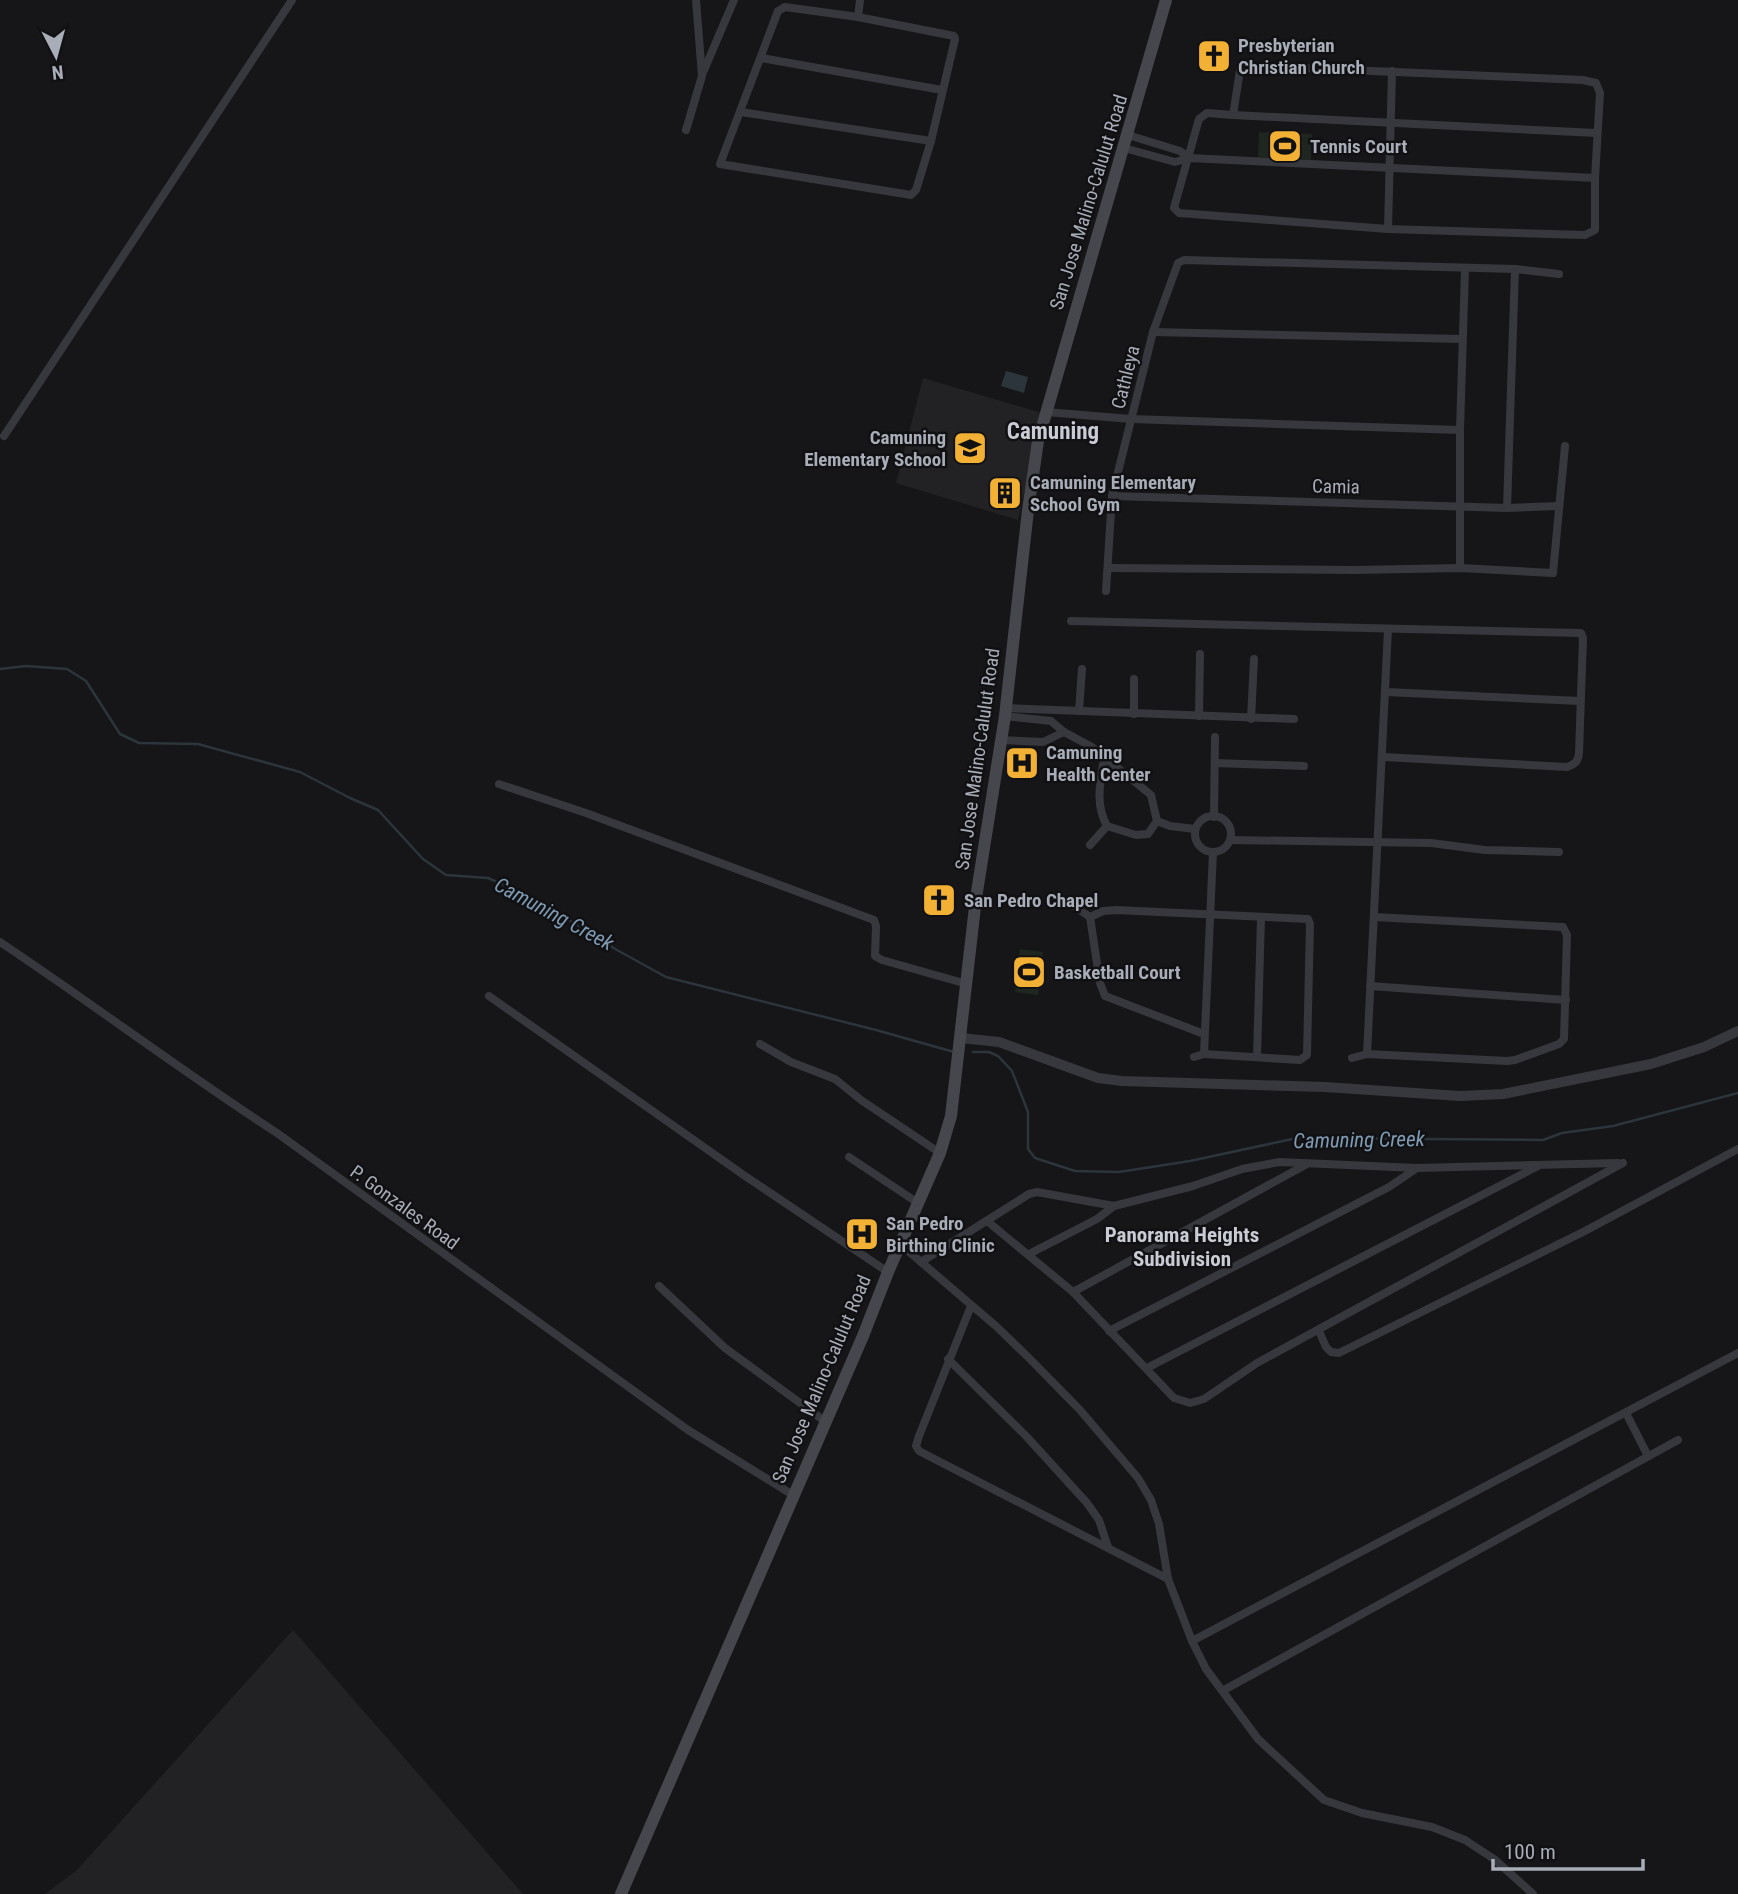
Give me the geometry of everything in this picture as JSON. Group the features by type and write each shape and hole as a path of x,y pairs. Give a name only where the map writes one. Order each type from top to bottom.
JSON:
{"main road":[{"name":"San Jose Malino-Calulut Road","path":"621,1894 826,1422 940,1153 951,1116 976,898 1005,712 1031,484 1046,412 1166,0"}],"street":[{"path":"5,436 292,0"},
{"path":"696,0 702,76"},
{"path":"686,130 702,76 734,0"},
{"path":"858,17 860,0"},
{"path":"785,7 858,17 954,36 931,141 916,190 911,195 720,164 778,11 785,7"},
{"path":"761,58 942,90"},
{"path":"1233,115 1238,78 1240,70 1245,67 1591,81 1596,83 1600,93 1595,230 1590,234 1388,229 1179,213 1174,208 1199,120 1207,113 1233,115 1390,121 1597,133"},
{"path":"1388,229 1392,71"},
{"path":"741,112 931,141"},
{"path":"1128,135 1180,151 1189,159"},
{"path":"1154,157 1157,144"},
{"path":"1124,148 1175,162 1189,159 1595,178"},
{"name":"Cathleya","path":"1105,592 1112,496 1153,332 1175,266 1184,260 1465,269"},
{"path":"1460,568 1460,430 1465,269 1515,269 1559,274"},
{"path":"1507,508 1515,269"},
{"path":"1153,332 1462,339"},
{"path":"1046,412 1131,419 1460,430"},
{"path":"1108,568 1460,568 1553,573 1565,446"},
{"name":"Camia","path":"1112,496 1507,508 1558,506"},
{"path":"1071,621 1581,633 1583,638 1578,761 1567,768 1384,757"},
{"path":"1367,1054 1384,757 1388,629"},
{"path":"1199,716 1200,654"},
{"path":"1251,719 1254,659"},
{"path":"1079,711 1082,669"},
{"path":"1134,679 1134,714"},
{"path":"1386,692 1580,702"},
{"path":"1005,712 1079,711 1294,719"},
{"path":"1005,712 1051,721 1064,732 1092,747 1133,779 1151,795 1157,821 1148,834 1136,835 1107,826 1101,815 1098,799 1104,759"},
{"path":"1001,740 1043,742 1064,732"},
{"path":"1214,817 1215,737"},
{"path":"1215,763 1304,766"},
{"path":"499,784 586,813 874,920 875,956 967,984"},
{"path":"1214,817 1223,820 1228,826 1230,840 1223,849 1213,852 1199,845 1195,829 1204,819 1214,817"},
{"path":"1157,821 1170,826 1195,829"},
{"path":"1090,845 1107,826"},
{"path":"1230,840 1432,843 1485,850 1559,852"},
{"path":"1204,1054 1213,852"},
{"path":"1075,907 1090,917 1100,983 1105,996 1204,1034"},
{"path":"1090,917 1103,911 1116,910 1261,918 1304,917 1310,924 1307,1055 1300,1060 1204,1054 1194,1057"},
{"path":"1352,1058 1367,1054 1515,1060 1563,1042 1567,935 1563,927 1374,917"},
{"path":"1257,1057 1261,918"},
{"name":"P. Gonzales Road","path":"0,942 276,1132 688,1430 793,1495"},
{"path":"1370,986 1566,1000"},
{"path":"489,996 745,1176 888,1272"},
{"path":"961,1038 999,1042 1098,1078 1122,1081 1325,1087 1479,1096 1516,1092 1642,1067 1704,1046 1738,1031"},
{"path":"760,1044 791,1062 835,1079 861,1100 940,1153"},
{"path":"1318,1331 1326,1347 1331,1352 1339,1353 1585,1231 1738,1149"},
{"path":"849,1157 918,1203"},
{"path":"987,1221 1073,1292 1174,1398 1190,1403 1204,1399 1258,1363 1623,1163 1417,1168 1279,1162 1242,1169 1193,1186 1114,1206 1097,1219 1029,1254"},
{"path":"1073,1292 1309,1163"},
{"path":"1147,1368 1541,1164"},
{"path":"1109,1331 1389,1187 1417,1168"},
{"path":"921,1262 1029,1194 1037,1192 1114,1206"},
{"path":"900,1244 997,1327 1080,1409 1138,1478 1151,1500 1159,1524 1168,1579 1192,1641 1206,1669 1258,1739 1325,1800 1362,1813 1432,1827 1465,1840 1494,1859 1533,1894"},
{"path":"659,1286 725,1348 826,1422"},
{"path":"971,1306 916,1446 919,1451 1168,1579"},
{"path":"1192,1641 1738,1353"},
{"path":"948,1359 1026,1436 1087,1503 1099,1520 1108,1547"},
{"path":"1626,1413 1648,1456"},
{"path":"1224,1690 1678,1440"}],"shaded area":[{"name":"Tennis Court","path":"1259,132 1312,134 1311,160 1258,157"},
{"path":"1006,371 1028,377 1024,393 1001,386"},
{"name":"Camuning Elementary School","path":"923,378 1042,413 1018,520 896,483"},
{"name":"Basketball Court","path":"1020,949 1043,952 1038,995 1015,992"},
{"path":"293,1630 523,1894 45,1894 77,1870"}],"waterway":[{"name":"Camuning Creek","path":"0,669 26,666 67,669 86,681 120,734 139,743 198,744 300,772 378,810 423,859 446,875 488,878 535,899 666,977 954,1052"},
{"name":"Camuning Creek","path":"973,1052 989,1052 998,1056 1012,1071 1028,1112 1028,1149 1035,1158 1075,1171 1119,1172 1190,1161 1297,1138 1543,1140 1562,1133 1613,1126 1738,1093"}],"place":[{"name":"Presbyterian Christian Church","path":"1214,56"},
{"name":"Tennis Court","path":"1285,146"},
{"name":"Camuning Elementary School","path":"970,448"},
{"name":"Camuning Elementary School Gym","path":"1005,493"},
{"name":"Camuning Health Center","path":"1022,763"},
{"name":"San Pedro Chapel","path":"939,900"},
{"name":"Basketball Court","path":"1029,972"},
{"name":"San Pedro Birthing Clinic","path":"862,1234"}],"district":[{"name":"Camuning","path":"1053,431"},
{"name":"Panorama Heights Subdivision","path":"1182,1247"}]}
